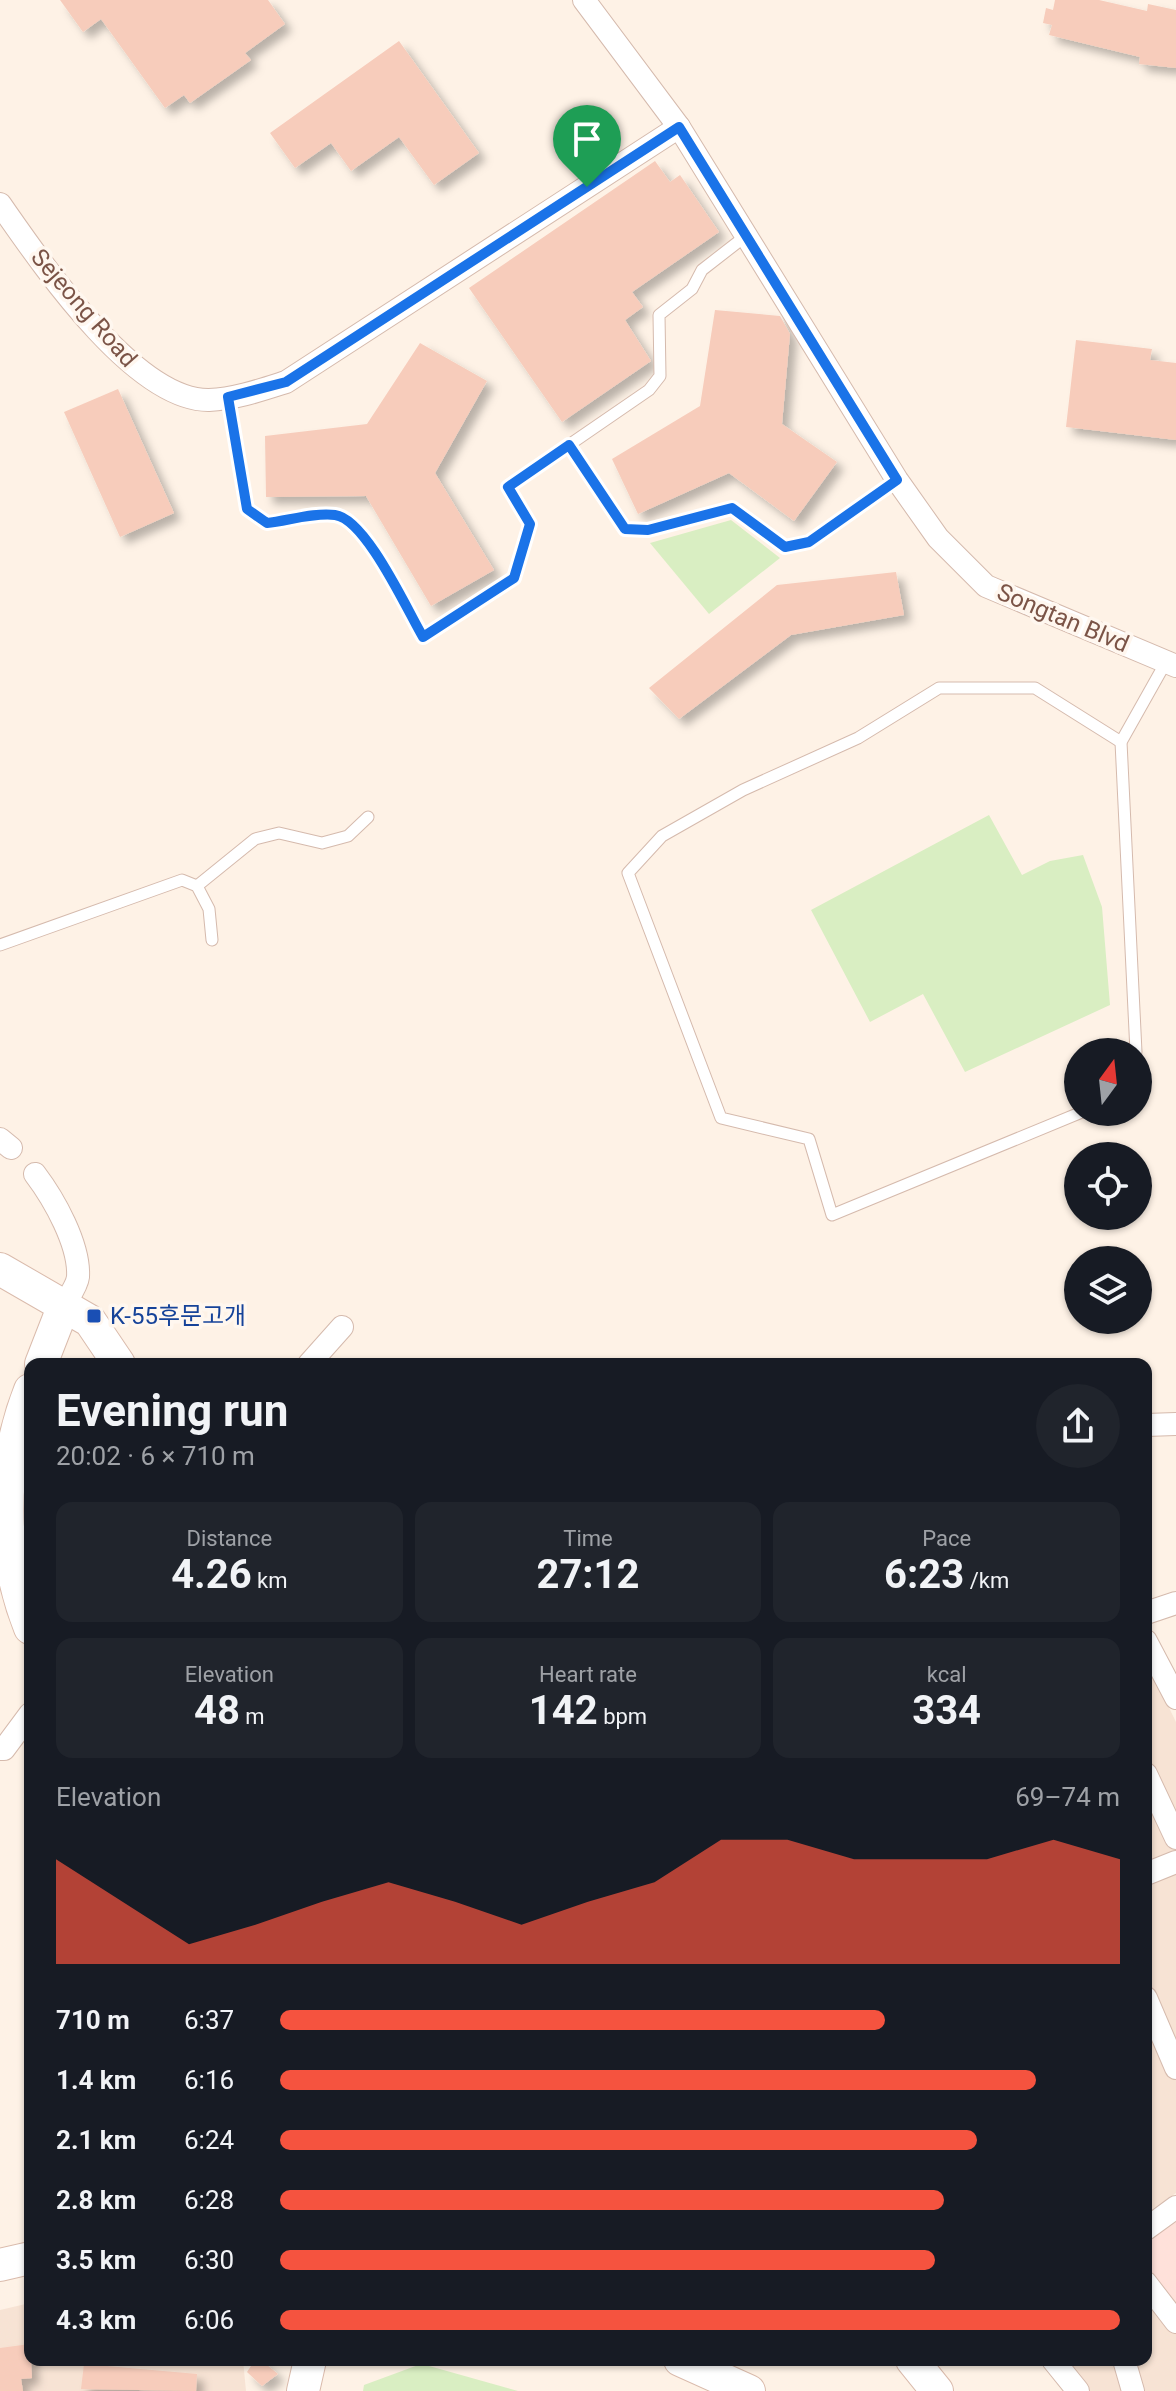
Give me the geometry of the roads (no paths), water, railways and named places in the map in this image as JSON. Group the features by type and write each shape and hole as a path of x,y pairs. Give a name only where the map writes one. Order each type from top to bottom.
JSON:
{"street":[{"name":"Songtan Blvd","path":"584,0 679,127 897,480 938,538 986,586 1171,664"},
{"name":"Sejeong Road","path":"0,204 30,247 115,349 148,379 177,394 207,400 286,382 679,127"},
{"path":"35,1174 53,1197 70,1239 78,1279 43,1358"},
{"path":"0,1269 90,1321 115,1358"},
{"path":"314,1358 342,1327"},
{"path":"24,1411 8,1467 3,1513 8,1561 24,1610"},
{"path":"1152,1425 1176,1424"},
{"path":"1152,1611 1176,1603"},
{"path":"1152,1652 1176,1698"},
{"path":"0,1749 4,1749 24,1722"},
{"path":"1152,1787 1176,1838"},
{"path":"1152,1872 1176,1862"},
{"path":"1152,2012 1176,2068"},
{"path":"1152,2225 1176,2207"},
{"path":"0,2265 24,2259"},
{"path":"0,2285 24,2281"},
{"path":"1152,2291 1176,2322"},
{"path":"303,2391 309,2366"},
{"path":"693,2366 749,2391"},
{"path":"917,2366 937,2391"},
{"path":"1058,2366 1078,2391"},
{"path":"1126,2366 1133,2391"}],"lane":[{"path":"228,397 247,509 267,523 335,515 353,524 370,546 423,637 514,578 530,524 508,487 649,390 660,376 659,315 692,289 702,270 747,235"},
{"path":"569,445 625,529 648,530 732,508 785,547 809,542 897,480"},
{"path":"1135,1038 1121,742 1171,664"},
{"path":"1064,1119 832,1215 809,1139 721,1118 628,873 662,836 743,790 858,738 939,688 1035,688 1121,742"},
{"path":"197,886 255,839 279,833 322,843 348,836 368,817"},
{"path":"0,945 182,880 197,886 209,909 212,940"}],"place":[{"name":"K-55후문고개","path":"94,1316"}]}
